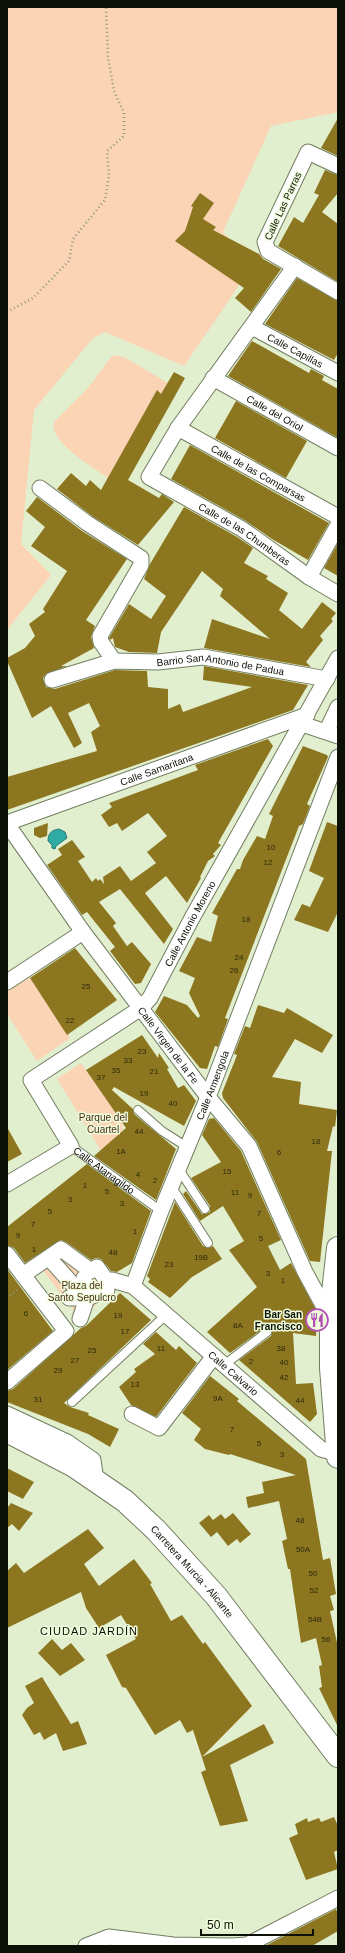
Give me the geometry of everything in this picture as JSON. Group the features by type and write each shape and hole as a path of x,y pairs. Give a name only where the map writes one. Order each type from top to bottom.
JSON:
{"main road":[{"path":"338,1248 331,1321 338,1453"},
{"name":"Carretera Murcia - Alicante","path":"7,1431 74,1466 125,1501 156,1530 216,1596 338,1756"}],"street":[{"name":"Calle Las Parras","path":"338,166 308,152 265,242 268,251 338,292"},
{"path":"178,428 295,266"},
{"name":"Calle Capillas","path":"252,327 336,368"},
{"name":"Calle del Oriol","path":"213,378 338,448"},
{"name":"Calle de las Chumberas","path":"178,428 149,477 242,529 309,577 338,594"},
{"name":"Calle de las Comparsas","path":"178,428 338,517"},
{"path":"40,488 87,523 141,558 141,565 100,636 101,642 114,661"},
{"path":"309,577 338,525"},
{"name":"Barrio San Antonio de Padua","path":"52,680 114,661 158,662 203,657 327,678"},
{"name":"Calle Antonio Moreno","path":"31,1080 141,1008 150,998 192,918 338,658"},
{"path":"304,720 336,720"},
{"name":"Calle Samaritana","path":"7,823 304,720"},
{"name":"Calle Armengola","path":"133,1286 178,1168 208,1098 338,757"},
{"name":"Calle Virgen de la Fe","path":"7,823 83,932 208,1098 249,1146 305,1272 331,1321"},
{"path":"7,982 83,932"},
{"name":"Calle Atanagildo","path":"31,1080 71,1146"},
{"path":"7,1184 71,1146"},
{"path":"23,1275 61,1249 91,1271 97,1267 106,1280 112,1280 133,1286"},
{"path":"7,1254 66,1331 7,1382"},
{"path":"44,1262 79,1287 80,1319"},
{"name":"Calle Calvario","path":"133,1286 321,1449 338,1453"},
{"path":"132,1414 159,1428 219,1361"},
{"path":"7,1414 67,1442 93,1460 96,1481"},
{"path":"86,1946 109,1937 173,1945 247,1945 338,1898"}],"lane":[{"path":"138,1110 162,1131 187,1147"},
{"name":"Calle Atanagildo","path":"71,1146 161,1211"},
{"path":"178,1168 205,1209"},
{"path":"171,1186 208,1243"},
{"path":"72,1402 166,1315"},
{"path":"219,1361 267,1332"}],"path":[{"path":"7,312 33,298 69,261 73,239 104,200 109,175 107,151 124,136 124,113 114,91 108,57 106,7"}],"green space":[{"path":"7,7 338,7 338,112 271,126 223,232 253,265 184,366 105,332 93,338 34,410 21,544 51,575 7,630"},
{"path":"115,355 124,357 178,389 108,478 65,446 58,438 54,430 54,422 88,388 111,357"},
{"path":"27,974 70,1038 37,1061 7,1014 7,987"},
{"name":"Parque del Cuartel","path":"81,1063 121,1120 123,1130 121,1132 124,1134 102,1152 57,1079"},
{"name":"Plaza del Santo Sepulcro","path":"61,1252 95,1273 108,1292 81,1320 42,1269"}],"water":[{"path":"59,829 65,832 67,838 56,846 55,849 52,848 48,838 51,832"}],"building":[{"path":"338,118 338,156 321,148"},
{"path":"325,170 338,175 338,193 322,212 338,224 338,282 278,246 294,217 303,223 319,195 314,193"},
{"path":"200,193 214,203 203,219 216,227 213,230 259,254 263,259 281,269 251,312 235,298 244,288 175,241 185,231 193,207 191,206"},
{"path":"297,278 338,301 338,353 334,360 265,324"},
{"path":"252,341 309,373 311,369 324,376 322,380 338,389 338,438 228,376"},
{"path":"174,372 185,378 128,480 159,498 162,494 174,502 138,545 92,516 57,489 71,473 86,486 90,480 101,490 157,390 161,394"},
{"path":"236,401 307,441 286,478 215,438"},
{"path":"190,445 329,523 308,560 272,539 246,521 171,479"},
{"path":"37,497 82,531 127,559 86,620 95,626 91,637 94,648 61,666 67,666 46,674 43,678 46,687 55,689 115,670 147,671 148,687 168,689 168,709 180,704 183,712 252,687 203,680 204,666 308,685 293,710 7,810 7,777 97,751 91,732 100,726 89,703 68,713 82,743 74,748 51,706 32,718 7,661 7,658 25,648 35,636 29,624 45,612 43,609 67,571 31,546 45,527 26,511"},
{"path":"184,507 237,537 253,548 244,563 268,576 266,579 288,593 279,610 302,629 322,602 336,613 331,619 333,621 320,636 323,640 306,662 311,667 204,648 212,619 270,639 220,596 223,589 202,571 161,632 157,653 129,652 115,647 113,638 110,640 109,638 129,604 151,619 166,596 144,579 150,564"},
{"path":"338,543 338,576 324,568"},
{"path":"268,739 273,746 218,843 221,845 213,854 215,856 208,861 200,877 201,878 187,903 166,876 145,893 173,929 164,944 120,889 99,902 116,923 113,926 127,946 132,942 151,964 141,983 135,984 110,951 115,947 87,912 82,915 47,865 62,855 58,849 72,840 85,857 78,861 92,882 96,878 98,881 100,879 104,884 103,877 120,866 131,881 156,863 147,852 167,836 148,813 122,831 117,823 109,827 101,815 112,807 109,803 198,770 195,765"},
{"path":"303,746 327,755 328,757 307,804 310,806 303,824 299,826 225,1018 228,1019 218,1047 215,1046 207,1069 200,1068 155,1012 164,996 187,1005 198,1018 200,1016 189,993 195,978 179,971 197,937 211,942 218,916 212,913 237,869 240,869 243,860 257,836 265,839 273,816 269,814"},
{"path":"327,822 338,826 338,912 328,932 294,920 302,904 310,907 324,878 309,871"},
{"path":"48,823 47,836 40,838 34,835 34,828"},
{"path":"75,948 117,1000 67,1035 30,978"},
{"path":"258,1005 284,1013 287,1008 333,1035 322,1053 295,1039 272,1077 301,1082 299,1104 337,1110 335,1127 333,1126 327,1151 332,1151 320,1262 310,1261 257,1142 223,1098 222,1093 237,1055 234,1054 245,1026 250,1028"},
{"path":"142,1035 158,1058 159,1053 169,1068 167,1069 178,1088 184,1085 196,1101 184,1126 114,1087 112,1090 133,1109 134,1114 176,1149 156,1200 94,1156 126,1128 86,1070"},
{"path":"214,1118 241,1151 281,1240 268,1246 280,1270 291,1263 317,1312 316,1336 293,1333 296,1384 313,1383 317,1414 310,1422 239,1360 271,1336 271,1328 264,1328 230,1353 207,1332 257,1287 229,1250 244,1241 223,1206 200,1221 183,1194 186,1191 202,1214 210,1212 210,1206 191,1178 221,1162 202,1135 209,1119"},
{"path":"7,1127 22,1154 7,1162"},
{"path":"87,1164 151,1211 132,1263 117,1272 111,1271 101,1259 96,1258 91,1260 61,1240 25,1263 14,1248 7,1245 7,1227"},
{"path":"175,1202 203,1246 208,1248 213,1246 222,1259 192,1277 170,1298 148,1282 150,1279 147,1276"},
{"path":"7,1269 53,1331 7,1370"},
{"path":"120,1293 151,1320 64,1403 70,1407 89,1413 88,1415 119,1429 110,1447 88,1434 7,1402 7,1391 13,1389 81,1328 86,1326"},
{"path":"156,1332 176,1350 179,1346 197,1363 156,1417 131,1405 119,1387 136,1372 134,1369 155,1354 143,1344"},
{"path":"210,1376 239,1399 237,1401 306,1459 323,1560 330,1558 336,1594 330,1596 334,1610 330,1611 338,1647 338,1727 319,1688 322,1687 319,1666 322,1665 316,1638 301,1643 290,1569 288,1569 282,1541 287,1539 279,1501 248,1508 246,1497 264,1493 262,1482 296,1475 230,1454 205,1449 194,1440 201,1429 182,1413"},
{"path":"7,1468 34,1482 23,1499 7,1491"},
{"path":"11,1503 33,1513 19,1531 12,1524 7,1528 7,1508"},
{"path":"233,1513 251,1534 240,1543 237,1539 228,1546 217,1532 211,1537 199,1523 209,1515 213,1520 221,1514 225,1519"},
{"path":"88,1529 104,1548 84,1564 99,1586 134,1559 152,1583 150,1584 171,1621 182,1615 203,1644 205,1642 252,1706 202,1757 264,1724 274,1743 230,1765 248,1821 220,1826 201,1772 206,1770 193,1730 187,1733 180,1720 155,1735 126,1688 122,1687 106,1655 136,1639 121,1615 99,1628 86,1608 81,1592 7,1628 7,1571 16,1563 24,1573"},
{"path":"52,1639 62,1650 71,1643 85,1660 60,1676 38,1653"},
{"path":"42,1677 71,1724 78,1721 87,1744 63,1751 56,1733 44,1740 40,1732 34,1735 22,1715 27,1708 34,1703 25,1686"},
{"path":"334,1817 338,1826 338,1850 334,1852 338,1869 306,1880 289,1838 298,1834 295,1824 307,1818 308,1822 319,1818 321,1822"},
{"path":"336,1909 338,1914 338,1931 312,1946 265,1946"}],"place":[{"name":"Bar San Francisco","path":"317,1320"}],"district":[{"name":"CIUDAD JARDÍN","path":"89,1631"}]}
